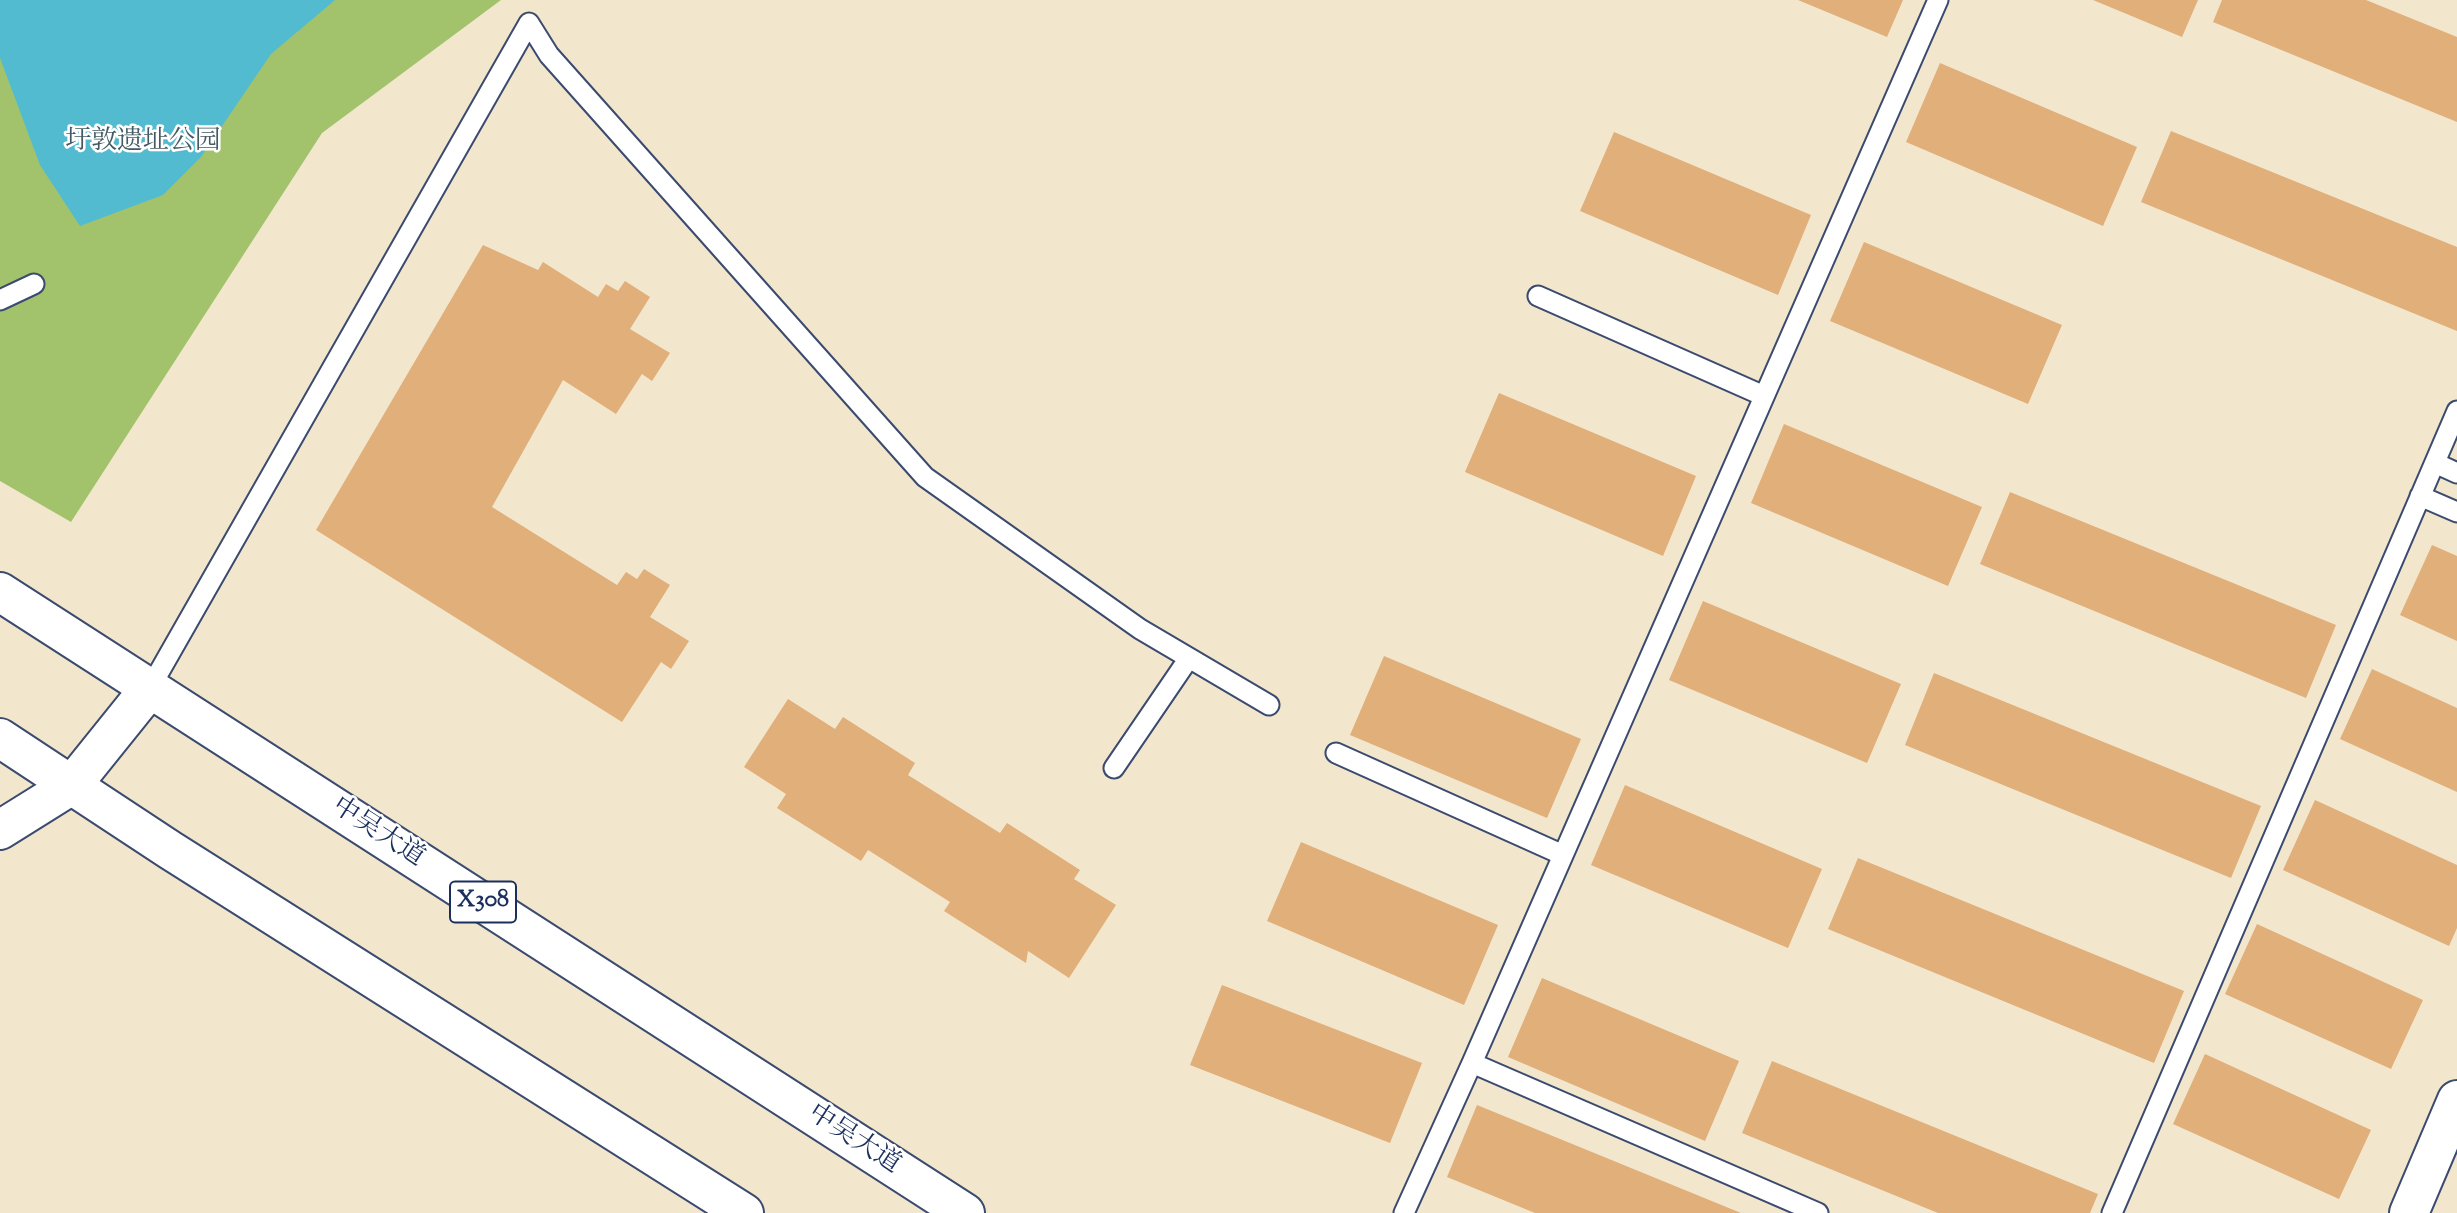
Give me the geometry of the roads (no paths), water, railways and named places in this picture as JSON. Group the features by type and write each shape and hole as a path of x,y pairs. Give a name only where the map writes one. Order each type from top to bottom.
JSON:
{"main road":[{"name":"中吴大道","path":"0,592 965,1213"},
{"path":"0,830 72,785 150,688"},
{"path":"0,738 170,850 744,1213"},
{"path":"2409,1213 2457,1100"}],"lane":[{"path":"1404,1213 1938,0"},
{"path":"150,688 529,23 549,55 925,477 1140,629 1269,705"},
{"path":"0,300 34,284"},
{"path":"1538,296 1764,396"},
{"path":"2112,1213 2457,411"},
{"path":"2435,463 2457,473"},
{"path":"2420,496 2457,512"},
{"path":"1114,768 1189,658"},
{"path":"1336,753 1563,855"},
{"path":"1472,1063 1818,1213"}],"water":[{"path":"0,0 335,0 271,54 201,157 163,195 80,226 40,165 0,58"}],"park label":[{"name":"圩敦遗址公园","path":"143,144"}]}
